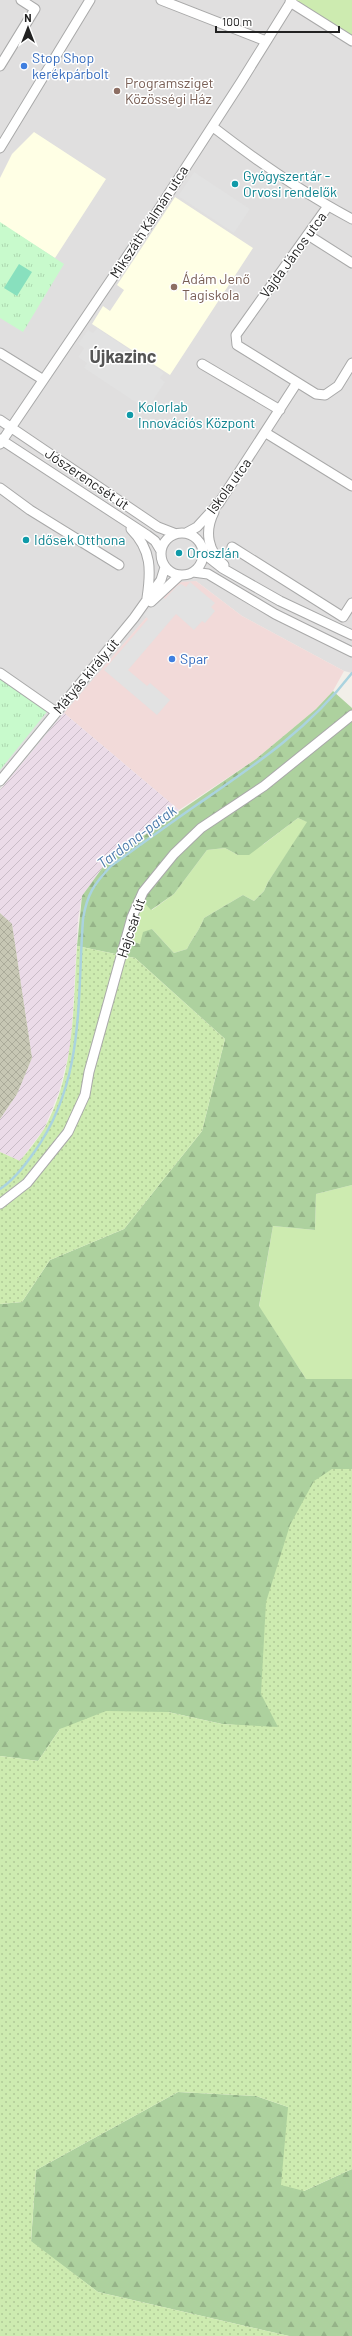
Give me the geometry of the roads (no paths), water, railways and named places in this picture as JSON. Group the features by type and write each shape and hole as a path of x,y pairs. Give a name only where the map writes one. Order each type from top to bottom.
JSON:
{"street":[{"path":"0,66 35,9 21,0"},
{"path":"0,148 90,0"},
{"path":"161,0 266,41"},
{"path":"291,1 352,41"},
{"name":"Mikszáth Kálmán utca","path":"1,441 212,127 291,1"},
{"path":"212,127 241,149 328,206 352,219"},
{"name":"Vajda János utca","path":"296,384 237,345 236,335 328,206"},
{"path":"308,235 352,263"},
{"path":"0,353 42,379"},
{"path":"202,364 280,410"},
{"path":"296,384 316,394 325,395 338,386 351,366"},
{"name":"Iskola utca","path":"186,534 197,527 219,503 266,433 296,384"},
{"name":"Jószerencsét út","path":"0,420 158,527 176,534"},
{"path":"266,433 352,486"},
{"name":"Jószerencsét út","path":"1,441 147,535 155,542 161,551"},
{"path":"0,488 30,510 120,566"},
{"path":"193,572 201,564 210,521 219,503"},
{"path":"122,520 136,534 146,549 151,571 147,600"},
{"path":"210,521 208,535 213,552 226,567 245,581"},
{"path":"179,576 165,567 161,559 161,551 166,540 176,534 186,534 195,537 203,550 222,568 280,601 352,635"},
{"path":"232,546 343,617 352,603"},
{"name":"Mátyás király út","path":"0,781 134,618 161,580 165,567"},
{"path":"134,618 179,576 193,572 208,574 275,614 352,652"},
{"path":"0,674 56,712"},
{"name":"Hajcsár út","path":"0,1204 27,1183 73,1126 85,1095 89,1072 132,917 143,892 174,854 200,828 264,786 352,715"}],"waterway":[{"name":"Tardona-patak","path":"0,1189 15,1176 35,1151 51,1124 63,1096 71,1068 76,1039 83,919 89,896 100,878 111,866 280,745 318,712 352,673"}],"place":[{"name":"Stop Shop kerékpárbolt","path":"24,66"},
{"name":"Programsziget Közösségi Ház","path":"117,91"},
{"name":"Gyógyszertár - Orvosi rendelők","path":"235,184"},
{"name":"Ádám Jenő Tagiskola","path":"174,287"},
{"name":"Kolorlab Innovációs Központ","path":"130,415"},
{"name":"Idősek Otthona","path":"26,540"},
{"name":"Oroszlán","path":"179,553"},
{"name":"Spar","path":"172,659"}],"district":[{"name":"Újkazinc","path":"123,357"}]}
